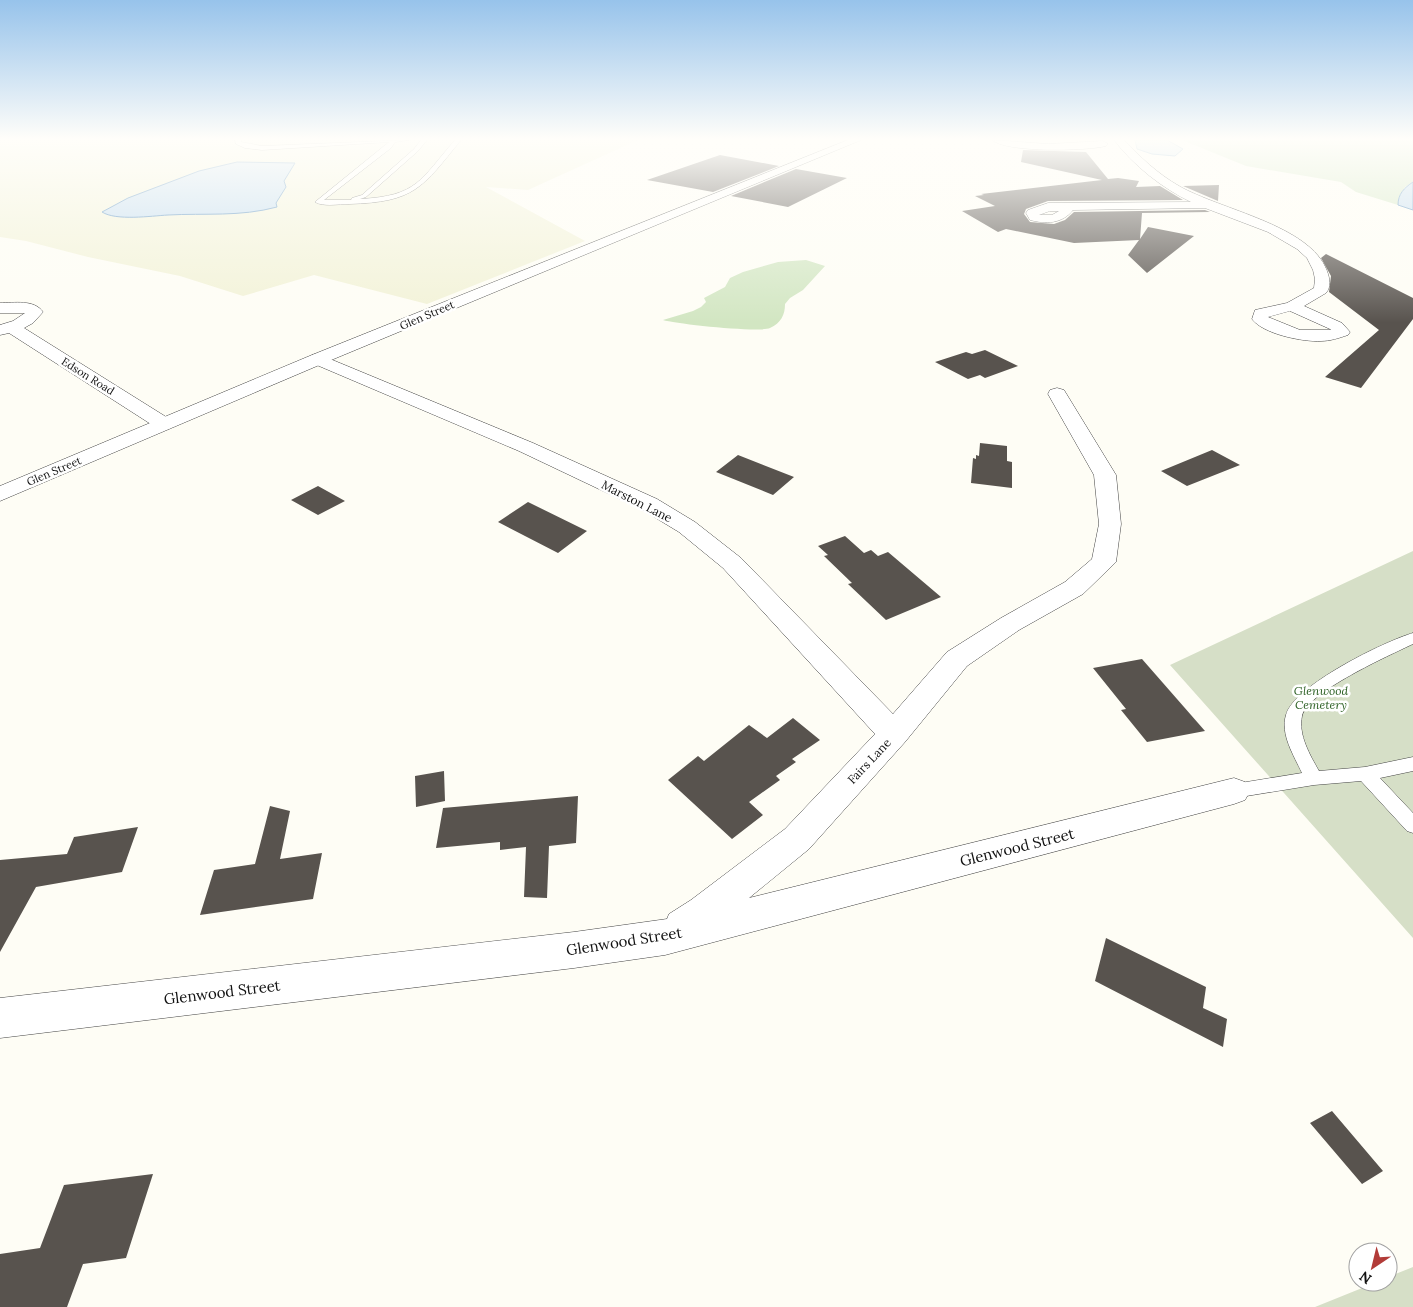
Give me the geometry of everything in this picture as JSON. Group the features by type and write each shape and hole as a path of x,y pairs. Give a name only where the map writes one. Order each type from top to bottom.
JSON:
{"street":[{"name":"Glen Street","path":"0,494 318,359 706,201"},
{"path":"1199,201 1290,240 1310,254 1322,278 1321,290 1292,306"},
{"path":"1062,207 1206,205"},
{"name":"Edson Road","path":"0,308 28,308 35,312 29,319 6,329"},
{"name":"Edson Road","path":"6,329 164,424"},
{"name":"Marston Lane","path":"318,359 526,447 649,504 687,527 732,563 894,734"},
{"name":"Fairs Lane","path":"665,937 704,912 797,839 894,734 956,659 1010,624 1074,588 1104,562 1110,524 1105,475 1057,394"},
{"name":"Glenwood Street","path":"0,1018 564,952 665,937 1234,791"}],"lane":[{"path":"319,201 318,202 357,201"},
{"path":"1314,778 1301,755 1294,734 1294,713 1309,693 1381,653 1413,638"},
{"path":"1234,791 1314,778 1364,774 1413,764"},
{"path":"1364,774 1413,825"}],"green space":[{"path":"0,201 512,201 585,241 427,304 314,275 243,296 180,276 88,257 26,241 0,237"},
{"path":"1385,201 1400,201 1398,205"},
{"path":"806,260 825,266 803,290 790,298 785,304 782,318 770,328 735,329 663,320 701,307 706,302 704,298 725,287 730,278 743,272 778,262"},
{"name":"Glenwood Cemetery","path":"1413,551 1413,938 1170,665"},
{"path":"1413,1267 1413,1307 1315,1307 1352,1292 1398,1292 1398,1273"}],"water":[{"path":"122,201 277,201 277,207 236,213 134,217 108,215 102,212"},
{"path":"1399,201 1413,201 1413,210 1398,205"}],"building":[{"path":"757,201 800,201 788,207"},
{"path":"985,201 1049,201 1026,209 1024,214 1030,222 1054,224 1065,220 1074,212 1205,210 1210,212 1142,213 1140,239 1148,227 1194,236 1147,273 1128,255 1139,240 1074,243 1006,229 998,232 962,211 995,206"},
{"path":"1326,254 1413,298 1413,319 1361,388 1325,377 1379,330 1329,292 1331,276 1321,258"},
{"path":"985,350 1018,366 985,378 980,375 968,379 935,362 966,352 972,354"},
{"path":"980,443 1007,446 1007,461 1012,462 1012,488 971,483 973,458 976,459 976,455 979,456"},
{"path":"1212,450 1240,465 1187,486 1161,471"},
{"path":"738,455 794,477 773,495 716,472"},
{"path":"318,486 345,501 318,515 291,500"},
{"path":"528,502 587,531 558,553 498,522"},
{"path":"845,536 864,553 871,550 878,556 888,552 941,597 886,620 848,584 852,583 824,556 828,555 818,546"},
{"path":"1142,659 1205,731 1147,742 1121,710 1126,709 1093,668"},
{"path":"793,718 820,740 792,759 796,762 776,776 780,780 749,802 763,815 732,839 668,780 698,756 704,761 749,725 767,738"},
{"path":"444,771 445,801 416,807 415,776"},
{"path":"578,796 576,843 549,846 547,898 524,897 526,847 500,850 500,842 436,848 443,808"},
{"path":"270,806 290,811 280,859 322,853 313,899 200,915 214,870 255,864"},
{"path":"138,827 122,872 36,887 0,952 0,860 67,854 74,837"},
{"path":"1106,938 1206,987 1203,1008 1227,1019 1223,1047 1095,981"},
{"path":"1332,1111 1383,1171 1362,1184 1310,1123"},
{"path":"153,1174 126,1258 83,1264 67,1307 0,1307 0,1254 40,1248 64,1185"}]}
